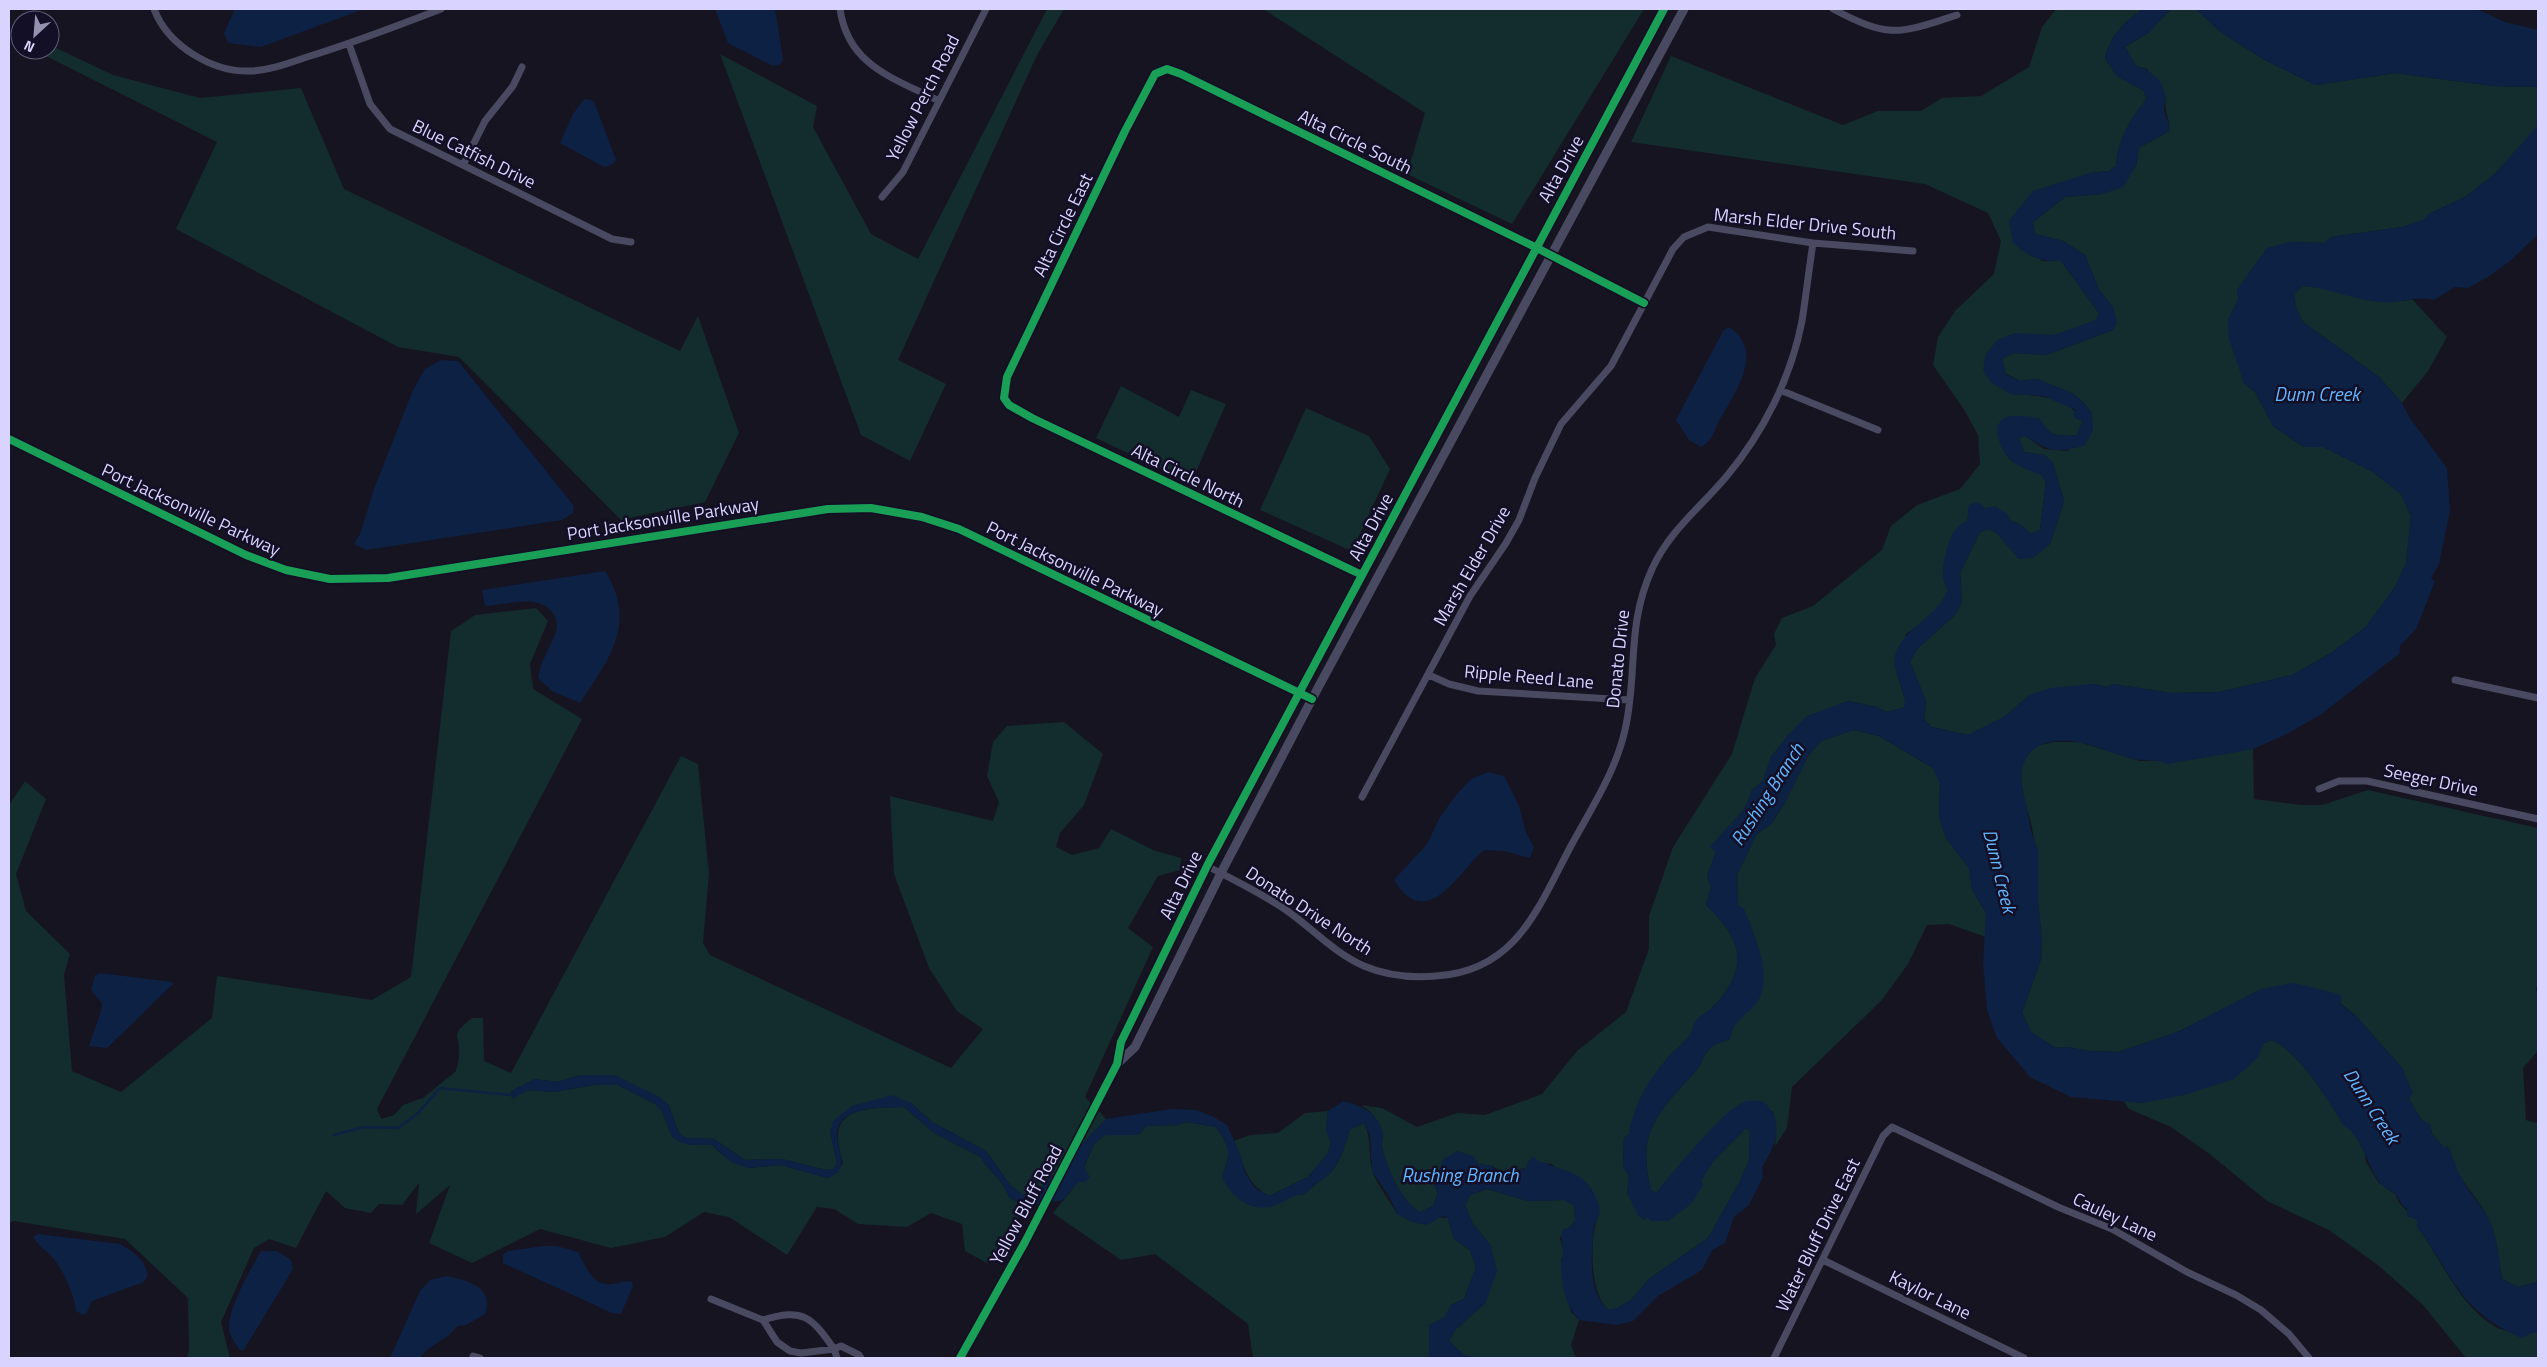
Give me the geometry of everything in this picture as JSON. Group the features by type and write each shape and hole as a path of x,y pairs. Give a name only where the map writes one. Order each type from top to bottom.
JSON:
{"street":[{"path":"154,9 168,32 181,45 198,57 233,69 252,71 273,68 348,44 441,9"},
{"path":"840,9 847,36 854,50 878,70 939,101"},
{"name":"Yellow Perch Road","path":"882,196 903,172 986,9"},
{"name":"Alta Drive","path":"1117,1064 1121,1042 1207,866 1535,247 1664,9"},
{"name":"Alta Drive","path":"1117,1064 1135,1047 1221,873 1312,699 1684,9"},
{"path":"1833,9 1875,29 1895,32 1911,30 1957,15"},
{"name":"Blue Catfish Drive","path":"348,44 370,104 382,121 402,136 612,239 631,242"},
{"path":"463,166 484,121 510,90 522,67"},
{"name":"Alta Circle South","path":"1160,71 1167,70 1181,74 1535,247 1644,304"},
{"name":"Alta Circle East","path":"1004,398 1007,377 1146,88 1155,74 1160,71"},
{"name":"Marsh Elder Drive South","path":"1644,304 1673,249 1684,237 1708,227 1813,243 1913,251"},
{"name":"Donato Drive","path":"1485,964 1505,951 1518,937 1539,905 1618,758 1626,727 1635,623 1640,599 1664,546 1682,521 1725,478 1764,423 1780,390 1801,324 1813,243"},
{"name":"Marsh Elder Drive","path":"1362,797 1470,596 1506,543 1519,520 1561,424 1611,366 1644,304"},
{"path":"1780,390 1878,430"},
{"name":"Alta Circle North","path":"1004,398 1009,405 1032,418 1362,575"},
{"name":"Port Jacksonville Parkway","path":"9,440 246,555 286,570 330,579 388,578 828,509 872,508 922,517 959,529 1312,699"},
{"name":"Ripple Reed Lane","path":"1428,675 1449,684 1478,690 1629,700"},
{"path":"2455,680 2538,698"},
{"name":"Seeger Drive","path":"2319,789 2339,781 2367,781 2538,819"},
{"name":"Donato Drive North","path":"1207,866 1287,911 1347,957 1377,971 1395,975 1452,975 1485,964"},
{"name":"Yellow Bluff Road","path":"960,1358 1025,1242 1117,1064"},
{"name":"Water Bluff Drive East","path":"1774,1358 1883,1136 1892,1127"},
{"name":"Cauley Lane","path":"1892,1127 2058,1207 2112,1229 2157,1253 2187,1272 2236,1295 2261,1310 2290,1334 2309,1358"},
{"name":"Kaylor Lane","path":"1823,1260 2024,1358"},
{"path":"711,1299 763,1320 788,1314 804,1317 820,1330 834,1349 837,1358"},
{"path":"763,1320 777,1342 790,1351 801,1353 834,1349 842,1346 859,1355 860,1358"}],"green space":[{"path":"1047,9 1064,9 1037,55 898,360 946,384 910,461 861,435 720,54 817,106 813,127 871,234 918,259"},
{"path":"1263,9 1644,9 1512,224 1407,174 1425,113"},
{"path":"2056,9 2143,9 2119,30 2111,42 2105,58 2117,76 2144,91 2146,100 2126,130 2119,147 2116,166 2109,171 2090,173 2009,221 2042,261 2061,261 2099,313 2096,320 2056,335 2011,335 1995,344 1986,355 2011,394 2031,395 2060,402 2077,413 2083,421 2077,435 2063,436 2050,432 2038,418 2004,451 2011,461 2042,475 2046,483 2040,530 2031,534 2021,525 2011,521 2006,513 1967,521 1943,576 1948,590 1945,597 1931,615 1906,634 1896,671 1906,702 1904,708 1886,712 1877,707 1848,701 1790,733 1771,757 1763,781 1752,790 1745,808 1711,847 1716,851 1707,877 1711,887 1706,905 1719,918 1735,943 1737,968 1724,995 1696,1021 1690,1035 1666,1060 1643,1095 1634,1115 1629,1134 1624,1138 1623,1166 1629,1176 1627,1194 1652,1221 1668,1221 1714,1160 1746,1128 1750,1131 1749,1161 1739,1183 1708,1238 1649,1279 1632,1299 1618,1308 1609,1310 1602,1303 1594,1279 1592,1250 1599,1214 1552,1164 1529,1161 1526,1168 1501,1172 1492,1166 1479,1164 1434,1184 1438,1194 1433,1206 1420,1212 1407,1201 1396,1184 1384,1155 1382,1146 1383,1136 1380,1126 1372,1114 1361,1105 1382,1108 1417,1127 1457,1113 1485,1115 1542,1094 1577,1051 1626,1012 1649,949 1649,916 1673,847 1732,754 1755,678 1776,645 1774,634 1782,618 1813,606 1882,550 1891,526 1917,505 1960,489 1980,464 1978,435 1965,411 1933,365 1938,337 1955,311 1994,274 2001,241 1988,213 1925,184 1631,142 1671,56 1843,125 1878,111 1921,111 1942,98 1981,96 2029,67 2042,27"},
{"path":"2171,9 2196,9 2222,33 2265,60 2316,85 2395,73 2493,86 2538,87 2537,128 2495,174 2465,197 2429,214 2426,219 2402,227 2331,237 2325,243 2290,242 2238,300 2228,320 2244,383 2255,392 2273,426 2304,447 2323,447 2373,472 2401,494 2411,516 2406,564 2395,587 2366,627 2331,653 2292,675 2219,692 2171,693 2113,684 2108,687 2094,684 2030,695 2004,717 1968,735 1931,727 1924,719 1926,701 1910,662 1917,649 1955,615 1962,602 1960,573 1980,532 1989,529 1997,533 2019,559 2050,544 2064,501 2053,463 2044,455 2024,452 2019,438 2025,436 2044,449 2068,451 2092,413 2072,393 2037,379 2020,381 2005,373 2002,358 2015,353 2046,355 2113,330 2113,307 2099,290 2085,255 2063,241 2035,234 2033,222 2065,197 2102,194 2136,166 2139,148 2169,131 2169,122 2165,108 2166,98 2147,69 2136,66 2125,47 2148,33"},
{"path":"60,50 113,75 200,98 301,88 344,189 680,351 698,316 739,433 705,502 621,520 459,357 398,347 176,229 217,142 54,60 60,60"},
{"path":"2303,286 2323,287 2351,296 2404,301 2412,299 2447,337 2428,371 2402,403 2379,377 2303,322 2296,308 2294,294"},
{"path":"1121,386 1179,417 1191,390 1226,404 1191,483 1096,438"},
{"path":"1306,408 1369,436 1390,469 1352,551 1260,510"},
{"path":"536,608 548,621 530,664 533,689 582,719 377,1109 381,1119 394,1115 403,1105 423,1098 456,1071 459,1057 457,1035 460,1028 472,1018 483,1018 484,1061 511,1073 681,756 698,764 709,874 703,943 710,955 951,1068 983,1029 957,1011 929,968 894,874 890,796 993,821 999,802 987,776 993,742 1007,726 1064,722 1103,754 1084,805 1060,833 1056,847 1072,855 1099,848 1111,829 1153,850 1181,858 1180,870 1158,876 1128,928 1153,947 1085,1097 1106,1119 1038,1191 1023,1195 1011,1186 986,1151 932,1122 911,1103 852,1106 830,1132 837,1163 834,1169 826,1170 782,1159 745,1160 714,1139 686,1138 679,1133 668,1104 614,1075 581,1075 557,1082 535,1079 511,1091 512,1098 527,1090 554,1092 594,1085 618,1085 655,1104 662,1111 672,1137 690,1145 712,1145 721,1154 748,1168 781,1165 828,1178 843,1164 838,1134 846,1118 854,1113 874,1108 904,1107 934,1133 981,1157 1001,1182 1010,1198 1027,1206 987,1263 965,1251 962,1224 931,1213 907,1227 858,1224 834,1209 817,1207 787,1255 729,1217 704,1212 665,1237 611,1248 540,1229 472,1263 429,1243 450,1185 416,1214 419,1183 402,1205 379,1204 371,1213 345,1208 326,1191 296,1248 269,1239 254,1248 221,1322 230,1358 187,1358 189,1350 188,1298 125,1239 14,1221 9,1223 9,805 25,781 46,799 16,874 26,911 70,954 64,975 72,1071 121,1092 212,1018 217,976 372,1000 411,977 451,631 475,615"},
{"path":"1853,730 1879,736 1933,768 1940,783 1939,817 1946,838 1969,868 1972,889 1986,913 1986,937 1949,924 1927,925 1908,964 1881,1001 1792,1087 1787,1128 1775,1146 1776,1131 1773,1111 1689,1154 1656,1193 1651,1190 1646,1153 1654,1124 1670,1099 1697,1069 1709,1049 1716,1044 1730,1039 1732,1027 1758,999 1738,905 1737,875 1756,835 1772,823 1785,802 1808,756 1821,741"},
{"path":"2053,742 2079,742 2140,761 2161,760 2167,763 2253,749 2254,799 2301,805 2322,805 2368,790 2538,828 2538,984 2536,989 2538,996 2538,1051 2523,1068 2526,1120 2535,1123 2538,1121 2538,1282 2518,1287 2502,1279 2496,1242 2489,1220 2461,1178 2452,1160 2450,1150 2444,1148 2432,1134 2430,1125 2421,1119 2409,1099 2412,1093 2402,1068 2356,1016 2339,1002 2262,989 2180,1031 2118,1052 2089,1051 2067,1047 2056,1048 2031,1032 2022,1013 2041,959 2042,941 2038,902 2038,849 2024,795 2021,774 2025,756 2031,749"},
{"path":"2271,1040 2281,1045 2302,1065 2322,1090 2344,1125 2351,1128 2365,1153 2366,1162 2379,1183 2395,1194 2400,1204 2418,1221 2417,1226 2471,1307 2483,1318 2500,1329 2538,1333 2538,1358 2466,1358 2423,1305 2379,1266 2329,1230 2267,1201 2211,1155 2171,1127 2129,1109 2123,1100 2142,1103 2257,1058 2263,1044"},
{"path":"1328,1111 1326,1130 1331,1142 1328,1153 1308,1177 1269,1196 1261,1191 1246,1172 1234,1141 1250,1135 1278,1133 1305,1113"},
{"path":"1186,1122 1216,1127 1225,1140 1228,1151 1222,1177 1269,1207 1293,1195 1305,1194 1327,1176 1339,1161 1350,1129 1364,1123 1368,1135 1373,1173 1397,1214 1448,1218 1454,1239 1470,1250 1476,1267 1464,1299 1451,1305 1445,1317 1429,1325 1429,1358 1253,1358 1248,1324 1155,1254 1121,1260 1053,1213 1078,1182 1094,1144 1105,1135 1139,1135 1146,1126 1178,1125"},
{"path":"1487,1189 1528,1201 1564,1200 1574,1205 1575,1221 1560,1238 1564,1253 1561,1261 1571,1312 1579,1320 1571,1345 1576,1358 1476,1358 1464,1355 1449,1341 1455,1330 1486,1302 1491,1246 1473,1224 1465,1205 1470,1195"}],"water":[{"path":"235,9 364,9 261,47 228,43 224,33"},
{"path":"715,9 775,9 783,59 781,64 773,66 728,43"},
{"name":"Dunn Creek","path":"2143,9 2171,9 2148,33 2125,47 2136,66 2152,73 2163,86 2166,98 2164,108 2169,131 2139,148 2136,166 2123,187 2102,194 2065,197 2033,222 2035,234 2063,241 2085,255 2099,290 2113,307 2117,323 2113,330 2046,355 2015,353 2002,358 2005,374 2020,381 2037,379 2072,393 2092,413 2093,430 2085,445 2068,450 2047,448 2025,436 2019,438 2024,452 2044,455 2053,463 2064,501 2050,544 2033,558 2019,559 1997,533 1989,529 1980,532 1960,573 1962,602 1955,615 1917,649 1910,662 1926,701 1924,719 1931,727 1968,735 2004,717 2030,695 2051,688 2094,684 2108,687 2113,684 2171,693 2219,692 2292,675 2331,653 2366,627 2395,587 2406,564 2411,516 2401,494 2373,472 2323,447 2304,447 2273,426 2255,392 2244,383 2229,339 2228,320 2238,300 2237,290 2267,248 2290,242 2324,243 2331,237 2402,227 2426,219 2429,214 2465,197 2495,174 2538,125 2538,234 2510,261 2488,277 2468,288 2455,287 2434,300 2420,298 2380,302 2303,286 2294,294 2296,308 2303,322 2379,377 2402,403 2409,417 2447,468 2450,511 2439,564 2431,578 2435,581 2416,629 2400,646 2399,654 2320,715 2285,735 2253,749 2167,764 2158,761 2135,759 2078,742 2049,742 2038,746 2030,753 2024,762 2022,786 2033,838 2038,848 2038,902 2042,941 2041,959 2022,1013 2031,1032 2056,1048 2067,1047 2089,1051 2118,1052 2180,1031 2261,989 2293,983 2339,994 2342,999 2339,1003 2356,1016 2402,1068 2413,1093 2409,1099 2421,1119 2430,1125 2432,1134 2444,1148 2447,1146 2449,1149 2463,1181 2483,1209 2492,1226 2502,1279 2518,1287 2538,1282 2538,1333 2531,1333 2522,1338 2484,1317 2471,1304 2450,1277 2417,1226 2418,1221 2412,1217 2407,1217 2407,1209 2396,1195 2380,1183 2355,1135 2344,1126 2312,1077 2281,1045 2271,1040 2264,1044 2257,1058 2234,1079 2184,1095 2142,1103 2071,1097 2030,1077 1997,1038 1987,1010 1983,964 1986,913 1972,889 1969,868 1946,838 1939,817 1940,783 1933,768 1879,736 1854,730 1821,741 1808,756 1785,802 1772,823 1756,835 1737,875 1738,905 1744,909 1757,941 1763,965 1764,977 1759,999 1735,1026 1730,1039 1716,1044 1709,1049 1695,1072 1670,1099 1661,1112 1649,1138 1646,1153 1647,1170 1651,1190 1656,1193 1698,1143 1723,1117 1744,1102 1763,1101 1775,1117 1776,1134 1775,1142 1762,1167 1763,1177 1749,1205 1734,1217 1725,1243 1712,1250 1702,1270 1658,1296 1633,1321 1617,1325 1579,1320 1570,1307 1562,1279 1562,1235 1563,1229 1569,1228 1575,1221 1574,1205 1564,1200 1528,1201 1487,1189 1470,1195 1465,1205 1473,1224 1491,1246 1497,1271 1486,1302 1455,1330 1449,1341 1464,1355 1476,1358 1429,1358 1429,1325 1445,1317 1451,1305 1464,1299 1476,1267 1470,1250 1454,1239 1448,1218 1442,1216 1427,1225 1412,1222 1397,1214 1390,1198 1372,1171 1370,1135 1364,1123 1350,1129 1339,1161 1327,1176 1305,1194 1294,1196 1273,1206 1253,1206 1240,1200 1230,1190 1222,1177 1228,1151 1221,1134 1216,1127 1186,1122 1178,1125 1146,1126 1139,1135 1105,1135 1094,1144 1084,1167 1090,1177 1085,1182 1078,1182 1063,1200 1027,1206 1010,1198 1001,1182 981,1157 934,1133 904,1107 863,1110 845,1118 839,1125 837,1135 841,1159 840,1168 838,1173 828,1178 781,1165 748,1168 731,1162 712,1145 690,1145 680,1142 672,1137 662,1111 655,1104 618,1085 594,1085 554,1092 528,1090 512,1099 511,1091 535,1079 557,1082 581,1075 614,1075 658,1096 668,1104 679,1133 686,1138 714,1139 745,1160 782,1159 826,1170 834,1169 837,1163 830,1132 833,1121 852,1106 892,1095 911,1103 932,1122 986,1151 1011,1186 1023,1195 1038,1191 1106,1119 1172,1109 1196,1110 1214,1117 1227,1125 1240,1154 1245,1173 1256,1189 1269,1196 1308,1177 1328,1153 1331,1142 1326,1130 1328,1111 1343,1101 1364,1108 1378,1122 1383,1136 1382,1148 1391,1174 1407,1201 1420,1212 1433,1206 1438,1194 1434,1184 1443,1160 1457,1151 1473,1156 1479,1164 1492,1166 1493,1169 1507,1172 1508,1168 1515,1172 1526,1168 1533,1157 1578,1176 1592,1190 1599,1208 1599,1215 1594,1226 1592,1259 1592,1271 1597,1294 1609,1310 1618,1308 1632,1299 1649,1279 1708,1238 1739,1183 1749,1161 1750,1131 1746,1128 1714,1160 1701,1181 1703,1185 1691,1204 1668,1221 1652,1221 1648,1218 1644,1220 1638,1215 1627,1193 1629,1176 1623,1166 1624,1138 1629,1134 1642,1094 1659,1068 1690,1035 1696,1021 1724,995 1737,968 1735,943 1719,918 1706,905 1711,887 1707,877 1716,851 1710,847 1745,808 1752,790 1763,781 1771,757 1790,733 1807,716 1848,701 1877,707 1886,712 1904,708 1904,695 1895,666 1896,652 1907,635 1937,608 1948,590 1943,575 1944,560 1956,529 1967,521 1969,505 1978,502 1985,508 1995,506 2006,513 2011,521 2021,525 2031,534 2040,530 2046,483 2042,475 2018,465 2007,456 2000,444 1997,431 1998,425 2001,420 2011,416 2039,418 2050,432 2070,436 2077,435 2083,421 2076,419 2073,414 2076,410 2043,396 2011,394 1990,382 1983,369 1986,355 1997,340 2016,333 2054,335 2096,320 2099,313 2061,261 2035,258 2013,243 2009,221 2033,191 2090,173 2109,171 2116,166 2119,147 2126,130 2146,100 2144,91 2117,76 2105,58 2111,42 2119,30"},
{"path":"2196,9 2477,9 2505,22 2538,30 2538,87 2493,86 2395,73 2316,85 2265,60 2222,33"},
{"path":"584,99 592,100 595,104 616,160 610,166 604,167 560,143 573,114"},
{"path":"1729,327 1740,336 1745,347 1744,372 1713,435 1701,447 1689,440 1676,420 1723,331"},
{"path":"441,360 458,361 574,506 573,513 562,520 366,550 354,544 360,534 374,489 413,390 425,369"},
{"path":"605,571 615,590 619,607 619,624 616,640 601,671 580,703 552,691 538,678 557,629 555,617 548,608 532,602 513,602 485,606 482,590"},
{"path":"1488,772 1504,776 1519,806 1526,833 1534,847 1530,858 1504,851 1484,850 1442,894 1430,900 1418,901 1406,895 1394,880 1427,844 1440,817 1456,795 1471,779"},
{"path":"100,973 172,982 173,984 107,1048 89,1046 101,1011 102,1003 91,990 95,975"},
{"path":"38,1234 120,1244 133,1252 143,1262 148,1274 144,1282 92,1301 86,1314 81,1314 76,1311 71,1290 60,1268 33,1237"},
{"path":"557,1246 578,1252 587,1270 600,1283 632,1282 633,1286 621,1314 612,1313 503,1263 503,1254 508,1251"},
{"path":"261,1251 277,1251 291,1260 293,1269 243,1351 240,1350 233,1340 229,1330 229,1322 240,1289"},
{"path":"446,1276 470,1283 483,1291 487,1305 485,1314 466,1325 458,1326 419,1358 390,1358 420,1291 430,1280"}],"waterway":[{"name":"Rushing Branch","path":"334,1135 364,1127 398,1128 418,1113 440,1088 510,1095 514,1093"}],"cycle path":[{"path":"960,1358 1025,1242 1117,1064 1121,1042 1207,866 1664,9"},
{"path":"1362,575 1032,418 1009,405 1004,398 1007,377 1125,131 1155,74 1167,69 1181,74 1535,247 1644,303"},
{"path":"9,439 246,555 286,570 330,579 388,578 828,509 871,508 922,517 959,529 1312,699"}]}
